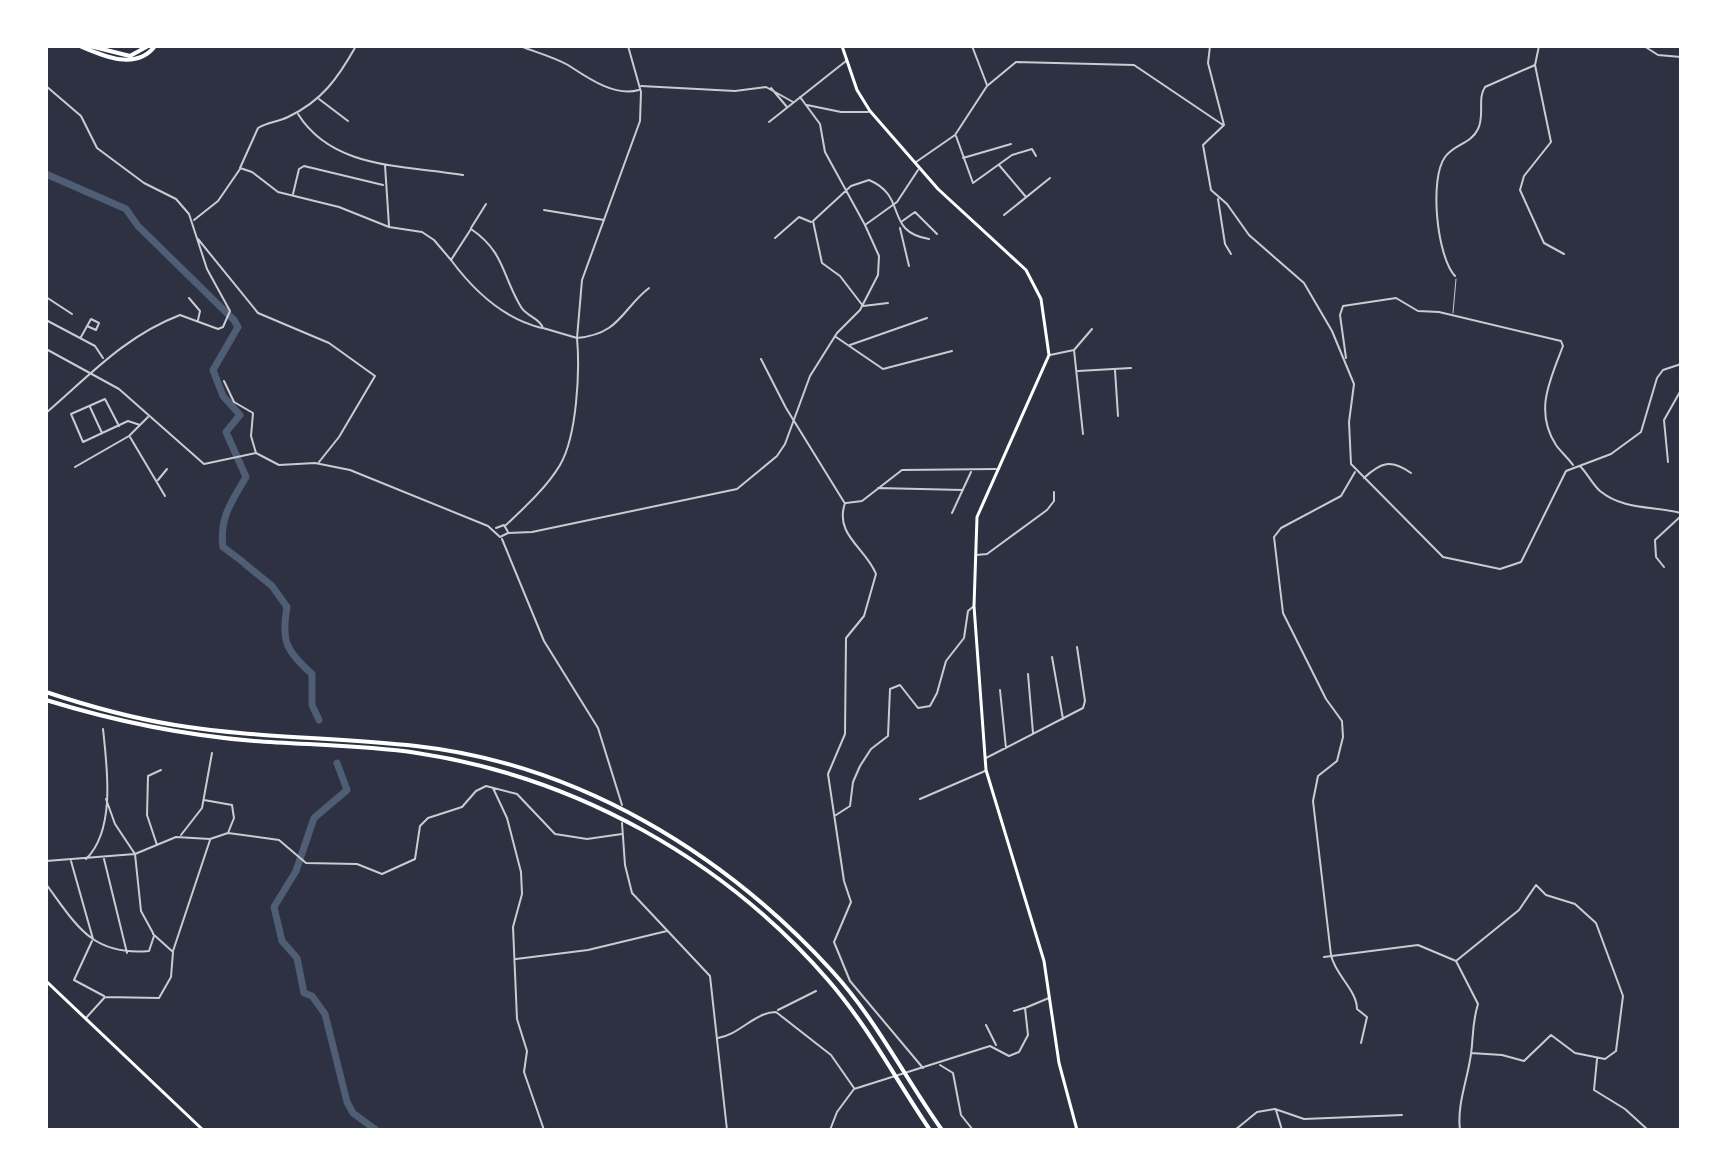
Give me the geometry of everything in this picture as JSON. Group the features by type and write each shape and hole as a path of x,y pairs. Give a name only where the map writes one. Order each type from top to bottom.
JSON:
{"highway":[{"path":"80,46 131,61 146,56 155,46"},
{"path":"90,46 130,56 148,46"},
{"path":"46,692 101,710 174,725 455,753 551,780 647,822 722,869 765,904 833,973 883,1037 942,1130"},
{"path":"46,700 99,716 174,732 416,753 505,773 598,807 705,867 758,911 827,979 876,1042 930,1130"}],"main road":[{"path":"842,46 857,90 870,111 919,169 1035,283 1043,307 1049,355 977,517 974,606 986,770 1044,961 1059,1063 1077,1130"},
{"path":"46,981 203,1130"}],"street":[{"path":"194,221 218,201 240,168 258,128 297,113 318,98 337,80 356,46"},
{"path":"520,46 565,64 591,80 626,91 641,91 648,86"},
{"path":"496,529 505,526 562,460 579,366 577,338 582,280 638,132 641,91 628,46"},
{"path":"972,46 987,86"},
{"path":"1210,46 1208,63 1224,125"},
{"path":"1539,46 1535,65 1551,142 1524,176 1520,190 1544,243 1564,254"},
{"path":"1644,46 1658,55 1681,57"},
{"path":"769,122 847,60"},
{"path":"914,163 955,135 987,86 1011,64 1034,60 1134,65 1224,125"},
{"path":"1455,276 1446,266 1441,247 1437,178 1442,163 1449,152 1475,135 1482,115 1481,95 1485,87 1535,65"},
{"path":"640,85 735,91 770,88 793,102"},
{"path":"46,86 81,116 97,148 147,185 176,199 194,221 195,236 207,269 230,311 218,329 184,315 176,317 103,359 46,413"},
{"path":"770,88 787,107"},
{"path":"502,538 508,533 532,532 737,489 780,452 810,376 835,336 863,306 880,266 865,225 825,152 820,124 800,97"},
{"path":"318,98 348,121"},
{"path":"806,105 841,112 870,111"},
{"path":"297,113 319,140 360,160 463,175"},
{"path":"1224,125 1203,145 1211,190 1249,235 1304,283 1332,331 1355,392 1349,422 1350,455 1356,471 1443,557 1507,569 1525,555 1566,471 1611,454 1641,432 1657,378 1663,370 1681,364"},
{"path":"955,135 973,183 999,164 1032,149 1036,156"},
{"path":"962,159 1011,144"},
{"path":"385,164 383,185 390,207 389,227"},
{"path":"999,164 1026,198"},
{"path":"292,195 299,169 304,166 383,185"},
{"path":"240,168 252,172 273,190 339,207 389,227 426,234 496,307 517,320 577,338 594,336 613,327 649,288"},
{"path":"865,225 894,204 919,169"},
{"path":"1004,215 1050,178"},
{"path":"812,222 845,191 859,181 869,180 884,190 894,204 909,266"},
{"path":"1219,198 1225,244 1231,254"},
{"path":"451,260 486,204"},
{"path":"544,210 605,220"},
{"path":"901,225 915,212 937,234"},
{"path":"775,238 799,217 812,222"},
{"path":"812,222 822,263 840,276 863,306"},
{"path":"901,225 913,236 929,239"},
{"path":"471,229 499,255 521,307 541,322 543,328"},
{"path":"195,236 258,313 329,343 374,372 374,380 319,463"},
{"path":"46,297 72,314"},
{"path":"189,298 200,311 198,321"},
{"path":"1345,360 1348,356 1341,310 1348,304 1396,298 1411,309 1561,341 1563,346 1543,398 1552,435 1574,466"},
{"path":"863,306 888,303"},
{"path":"849,346 856,340 927,318"},
{"path":"46,320 95,346 103,359"},
{"path":"81,338 87,326"},
{"path":"1049,355 1074,350 1092,329"},
{"path":"835,336 871,364 886,369 952,351"},
{"path":"46,349 90,371 124,393 204,464 256,453 279,465 319,463 362,475 496,529 544,641 598,728 622,805"},
{"path":"1074,350 1083,434"},
{"path":"761,359 845,503 842,517 845,530 876,574 864,616 845,642 845,734 828,774 844,881 851,902 834,942 850,981 923,1068"},
{"path":"1077,371 1131,368"},
{"path":"1115,369 1118,416"},
{"path":"224,381 234,402 253,413 251,436 256,453"},
{"path":"1668,462 1664,420 1681,390"},
{"path":"119,426 108,400 71,414 83,442 119,426 128,421 140,425"},
{"path":"89,406 102,433"},
{"path":"75,467 129,436 148,416"},
{"path":"129,436 165,496"},
{"path":"1363,479 1383,462 1391,462 1411,473"},
{"path":"1579,465 1591,476 1597,490 1624,505 1681,514"},
{"path":"157,481 167,469"},
{"path":"845,503 860,502 894,474 906,470 998,470"},
{"path":"952,513 972,471"},
{"path":"1356,471 1341,496 1281,528 1274,537 1283,613 1343,725 1337,761 1321,772 1314,788 1321,893 1331,955 1334,969 1357,999 1357,1009 1367,1017 1365,1037 1361,1043"},
{"path":"877,488 963,490"},
{"path":"974,555 987,554 1047,510 1054,501 1054,492"},
{"path":"1664,567 1656,557 1655,540 1681,514"},
{"path":"505,526 508,533"},
{"path":"835,815 848,810 860,766 871,749 888,736 890,689 900,685 917,708 930,706 946,661 964,638 968,611 974,606"},
{"path":"984,756 1006,748 1085,705 1077,647"},
{"path":"1052,657 1063,719"},
{"path":"1028,674 1033,734"},
{"path":"1000,690 1006,748"},
{"path":"85,859 98,847 106,799 103,729"},
{"path":"181,838 203,800 212,753"},
{"path":"157,846 147,815 148,776 161,770"},
{"path":"920,799 977,777 986,770"},
{"path":"977,777 988,780"},
{"path":"493,787 492,793 507,818 521,872 522,894 513,927 517,1019 527,1051 524,1072 544,1130"},
{"path":"46,861 135,854 181,838 210,839 228,833 279,840 301,860 357,864 382,874 397,870 415,859 420,826 428,818 462,807 476,791 493,787 517,794 529,803 555,834 587,839 622,834"},
{"path":"106,799 115,824 135,854 141,911 153,934 173,952"},
{"path":"203,800 232,805 234,818 228,833"},
{"path":"622,823 625,865 632,893 710,976 727,1130"},
{"path":"71,860 93,940 74,980 105,997 159,998 171,977 173,952 210,839"},
{"path":"104,858 127,953"},
{"path":"46,884 85,936 110,950 127,953 149,951 153,934"},
{"path":"1456,961 1519,910 1531,887 1536,885 1546,895 1575,904 1596,923 1623,996 1616,1051 1605,1059 1575,1053 1551,1035 1542,1039 1524,1061 1502,1055 1471,1053"},
{"path":"516,959 588,950 668,931"},
{"path":"1324,957 1418,945 1456,961 1477,998 1470,1032 1471,1053 1460,1110 1460,1130"},
{"path":"718,1038 731,1035 769,1012 776,1012 816,991"},
{"path":"86,1019 105,997"},
{"path":"1014,1011 1050,997"},
{"path":"986,1025 996,1046 1009,1056 1023,1047 1028,1035 1025,1008"},
{"path":"776,1012 831,1055 854,1089"},
{"path":"830,1130 842,1102 854,1089 996,1046"},
{"path":"1597,1058 1594,1090 1625,1109 1648,1130"},
{"path":"939,1065 953,1073 961,1115 973,1130"},
{"path":"1275,1109 1282,1130"},
{"path":"1235,1130 1257,1112 1275,1109 1304,1119 1402,1115"}],"lane":[{"path":"1452,316 1455,276"}],"waterway":[{"path":"46,174 126,209 138,226 238,327 213,370 223,396 240,415 226,432 246,477 228,510 222,537 223,547 243,562"},
{"path":"245,564 272,586 287,607 285,637 296,659 312,674 312,705 319,720"},
{"path":"337,763 347,790 314,818 296,871 274,907 282,941 297,958 304,993 312,996 325,1014 347,1102 353,1113 376,1130"}]}
